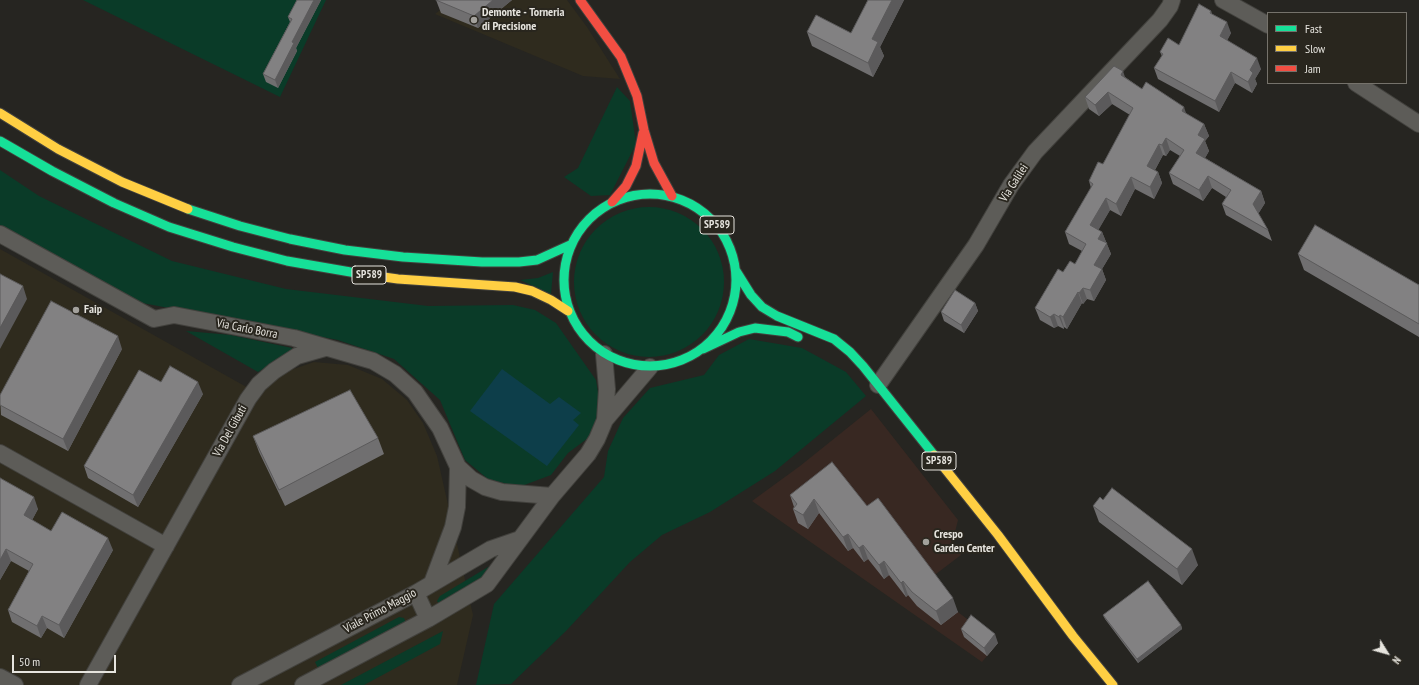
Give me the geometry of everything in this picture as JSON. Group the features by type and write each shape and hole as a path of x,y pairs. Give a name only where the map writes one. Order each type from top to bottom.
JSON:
{"main road":[{"path":"580,0 620,57 637,96 644,130 654,163 672,196"},
{"name":"SP589","path":"0,113 58,149 122,182 179,206 240,226 290,239 345,250 403,257 482,262 519,262 537,260 570,245"},
{"path":"612,202 626,186 636,166 644,130"},
{"name":"SP589","path":"0,141 52,171 114,203 170,226 233,247 287,261 343,272 398,279 515,287 532,290 568,311"},
{"name":"SP589","path":"703,349 717,336 729,316 735,294 736,271 730,246 716,224 696,207 672,196 652,194 632,195 612,202 595,213 581,228 570,245 564,267 563,289 568,311 583,336 604,354 626,364 650,367 669,365 687,359 703,349 740,332 756,328 788,332 805,340"},
{"name":"SP589","path":"736,271 750,295 762,307 777,316 834,340 850,352 998,535 1073,636 1113,685"}],"street":[{"name":"Via Galilei","path":"878,385 976,245 1011,185 1035,152 1160,20 1170,6 1172,0"},
{"path":"1224,0 1267,24"},
{"path":"1358,84 1419,124"},
{"name":"Via Carlo Borra","path":"0,234 154,318 174,316 294,338 373,361 395,374 415,392 440,428 458,467 471,479 485,487 502,492 552,496"},
{"name":"Via Del Gibuti","path":"88,685 248,399 259,384 274,371 297,356 325,348"},
{"path":"303,685 428,619 487,584 552,496 588,454 598,439 605,420 608,390 604,354"},
{"path":"605,420 650,367"},
{"path":"0,453 166,546"},
{"name":"Via Carlo Borra","path":"432,583 453,527 457,508 458,467"},
{"name":"Viale Primo Maggio","path":"240,685 416,593 491,549 520,539"},
{"path":"416,593 428,619"},
{"path":"0,677 15,685"}],"shaded area":[{"path":"453,0 567,0 587,27 620,79 583,76 435,14"},
{"path":"0,249 259,394 279,374 314,362 348,365 382,379 407,400 423,423 437,456 473,615 457,685 0,685"},
{"path":"871,409 958,520 952,544 961,555 932,577 958,612 998,643 982,662 752,501 800,466"}],"green space":[{"path":"83,0 326,0 280,97"},
{"path":"617,87 630,101 636,144 610,195 591,196 564,177 578,168"},
{"path":"0,170 39,196 172,261 286,289 428,306 513,305 535,310 556,323 596,380 600,405 592,435 568,453 551,475 519,487 488,479 465,460 440,400 394,359 338,340 137,302 0,229"},
{"path":"642,207 656,207 671,210 684,216 697,224 707,234 721,260 724,282 723,297 718,311 707,330 697,340 671,354 656,357 642,357 627,354 614,348 601,340 591,330 577,304 574,289 574,275 577,260 583,247 591,234 601,224 627,210"},
{"path":"553,272 551,294 520,280 538,278"},
{"path":"186,331 231,335 292,348 291,355 258,372"},
{"path":"749,339 802,348 846,372 866,396 775,471 710,512 662,535 630,562 566,631 511,684 476,685 494,604 604,477 608,451 623,418 650,388 704,375 719,355"},
{"path":"503,558 485,578 439,604 437,601 440,596"},
{"path":"399,617 404,618 406,623 320,672 315,662"},
{"path":"443,631 440,644 364,685 341,685"}],"water":[{"path":"502,369 550,404 559,397 581,413 573,420 579,425 547,466 470,411"}],"building":[{"path":"297,0 314,0 292,42 294,43 275,80 263,74 292,19 288,17"},
{"path":"436,0 493,0 474,16"},
{"path":"868,0 892,0 872,39 878,42 868,63 807,32 816,15 851,33"},
{"path":"1199,4 1211,11 1210,13 1227,22 1220,36 1257,58 1250,70 1253,73 1248,82 1231,72 1215,101 1154,68 1163,54 1160,52 1168,38 1179,45"},
{"path":"1114,66 1123,71 1121,75 1142,89 1146,82 1184,107 1182,111 1204,124 1198,135 1205,139 1196,153 1261,191 1253,204 1268,230 1222,204 1231,190 1208,176 1199,190 1169,173 1184,150 1166,138 1162,145 1159,144 1147,166 1158,172 1150,187 1131,177 1116,204 1106,198 1090,225 1102,232 1098,239 1107,243 1094,265 1102,269 1090,290 1083,288 1079,293 1078,292 1063,317 1060,315 1059,317 1054,314 1050,317 1035,308 1058,269 1063,272 1070,261 1075,264 1086,244 1065,232 1093,184 1089,181 1098,162 1103,164 1133,108 1108,92 1095,105 1085,97"},
{"path":"1315,225 1419,285 1419,324 1298,254"},
{"path":"0,274 23,286 0,328"},
{"path":"955,290 975,303 961,325 941,312"},
{"path":"51,301 118,336 63,439 0,405 0,395"},
{"path":"170,366 198,382 133,495 84,466 139,370 161,382"},
{"path":"350,390 378,438 279,490 253,436"},
{"path":"832,462 867,506 878,498 953,598 936,611 912,592 903,581 901,583 884,561 879,565 863,545 859,548 848,534 843,537 814,499 803,515 793,509 797,504 790,495"},
{"path":"0,478 34,497 24,515 51,531 62,512 108,538 59,625 42,616 37,626 8,610 33,564 6,549 0,560"},
{"path":"1112,488 1192,549 1177,569 1093,506 1100,497 1103,500"},
{"path":"1148,581 1181,625 1137,659 1103,615"},
{"path":"971,615 995,634 984,648 961,629"}],"traffic: fast":[{"path":"0,141 52,171 114,203 169,227 233,247 287,261 362,274"},
{"path":"642,194 658,194 675,197 691,204 705,213 717,225 726,239 733,255 736,280 735,297 730,313 717,335 705,347 691,356 675,363 658,366 642,366 625,363 609,356 595,347 583,335 574,321 567,305 564,288 564,272 567,255 574,239 583,225 595,213 609,204 625,197 642,194"},
{"path":"188,209 240,226 290,239 345,250 403,257 482,262 519,262 537,260 570,245"},
{"path":"736,271 751,295 762,307 777,316 834,339 850,352 863,366 934,455"},
{"path":"703,349 739,332 755,328 788,332 798,337"}],"traffic: slow":[{"path":"0,113 58,149 122,182 188,209"},
{"path":"362,274 398,279 515,287 532,291 551,300 568,311"},
{"path":"934,455 998,535 1073,636 1113,685"}],"traffic: jam":[{"path":"580,0 621,57 637,96 644,130 654,163 672,196"},
{"path":"612,202 626,186 636,166 643,133"}],"place":[{"name":"Demonte - Torneria di Precisione","path":"474,20"},
{"name":"Faip","path":"76,310"},
{"name":"Crespo Garden Center","path":"926,542"}]}
